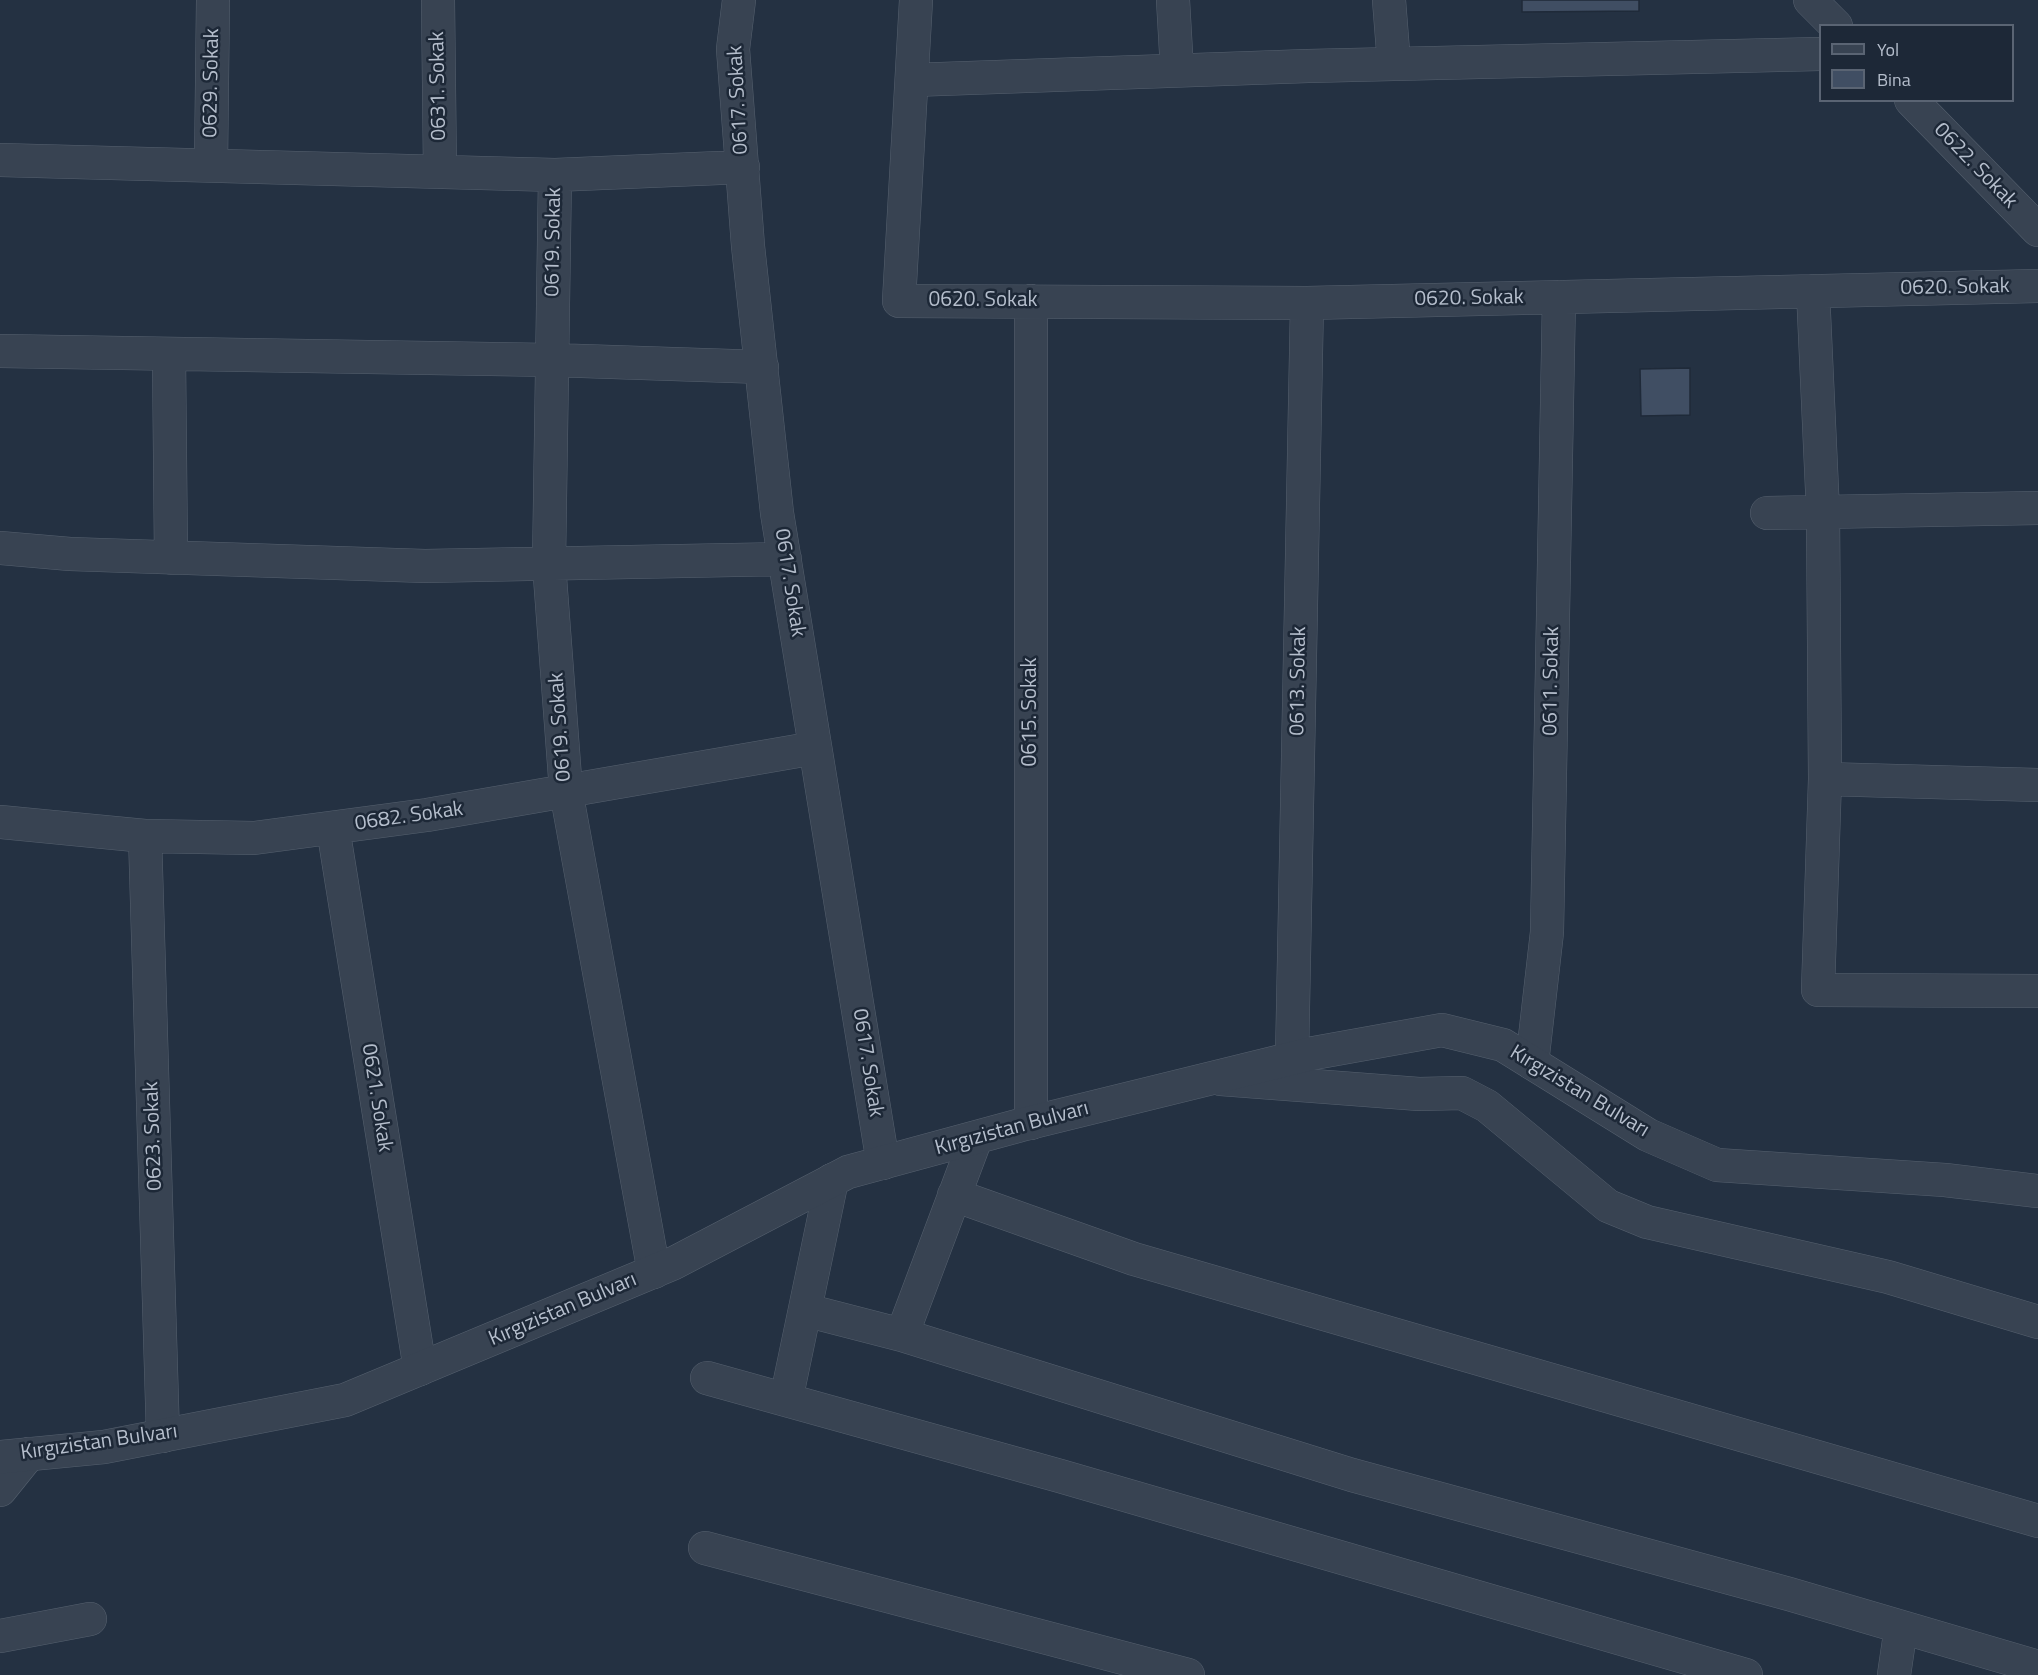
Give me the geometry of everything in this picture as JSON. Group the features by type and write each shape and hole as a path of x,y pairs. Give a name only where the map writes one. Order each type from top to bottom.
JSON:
{"street":[{"name":"0629. Sokak","path":"211,165 213,0"},
{"name":"0631. Sokak","path":"438,0 440,172"},
{"name":"0617. Sokak","path":"739,0 733,49 748,246 777,513 883,1163"},
{"path":"916,0 912,80 1177,70 1819,54"},
{"path":"1173,0 1177,70"},
{"path":"1389,0 1394,64"},
{"path":"1810,0 1834,24"},
{"name":"0620. Sokak","path":"912,80 899,301 1307,303 2038,286"},
{"name":"0622. Sokak","path":"1913,102 2038,230"},
{"path":"0,160 555,175 742,167"},
{"name":"0619. Sokak","path":"555,175 549,564 566,791 654,1272"},
{"path":"1813,291 1823,512 1825,779 1818,990 2038,991"},
{"name":"0611. Sokak","path":"1532,1063 1547,932 1558,297"},
{"name":"0615. Sokak","path":"1031,301 1031,1123"},
{"name":"0613. Sokak","path":"1292,1058 1307,303"},
{"path":"0,351 552,360 762,367"},
{"path":"169,354 171,558"},
{"path":"1767,513 2038,508"},
{"path":"0,548 70,554 425,566 785,559"},
{"name":"0682. Sokak","path":"0,822 145,836 254,838 427,815 815,748"},
{"path":"1825,779 2038,785"},
{"name":"0621. Sokak","path":"333,828 420,1369"},
{"name":"0623. Sokak","path":"145,836 163,1436"},
{"name":"Kırgızistan Bulvarı","path":"15,1455 104,1447 345,1400 674,1263 848,1172 1031,1123 1292,1058 1442,1030 1503,1046 1648,1135 1716,1165 1945,1180 2038,1191"},
{"path":"1213,1078 1419,1094 1462,1093 1487,1106 1608,1206 1647,1222 1888,1276 2038,1322"},
{"path":"903,1335 976,1138"},
{"path":"786,1400 832,1180"},
{"path":"954,1196 1134,1258 2038,1521"},
{"path":"805,1310 903,1335 1352,1475 1789,1593 2038,1667"},
{"path":"707,1378 1060,1476 1746,1675"},
{"path":"0,1490 15,1455"},
{"path":"705,1548 1188,1675"},
{"path":"0,1636 90,1618"},
{"path":"1894,1675 1902,1627"}],"building":[{"path":"1522,0 1639,0 1639,11 1522,12"},
{"path":"1690,368 1690,415 1641,416 1640,369"}]}
